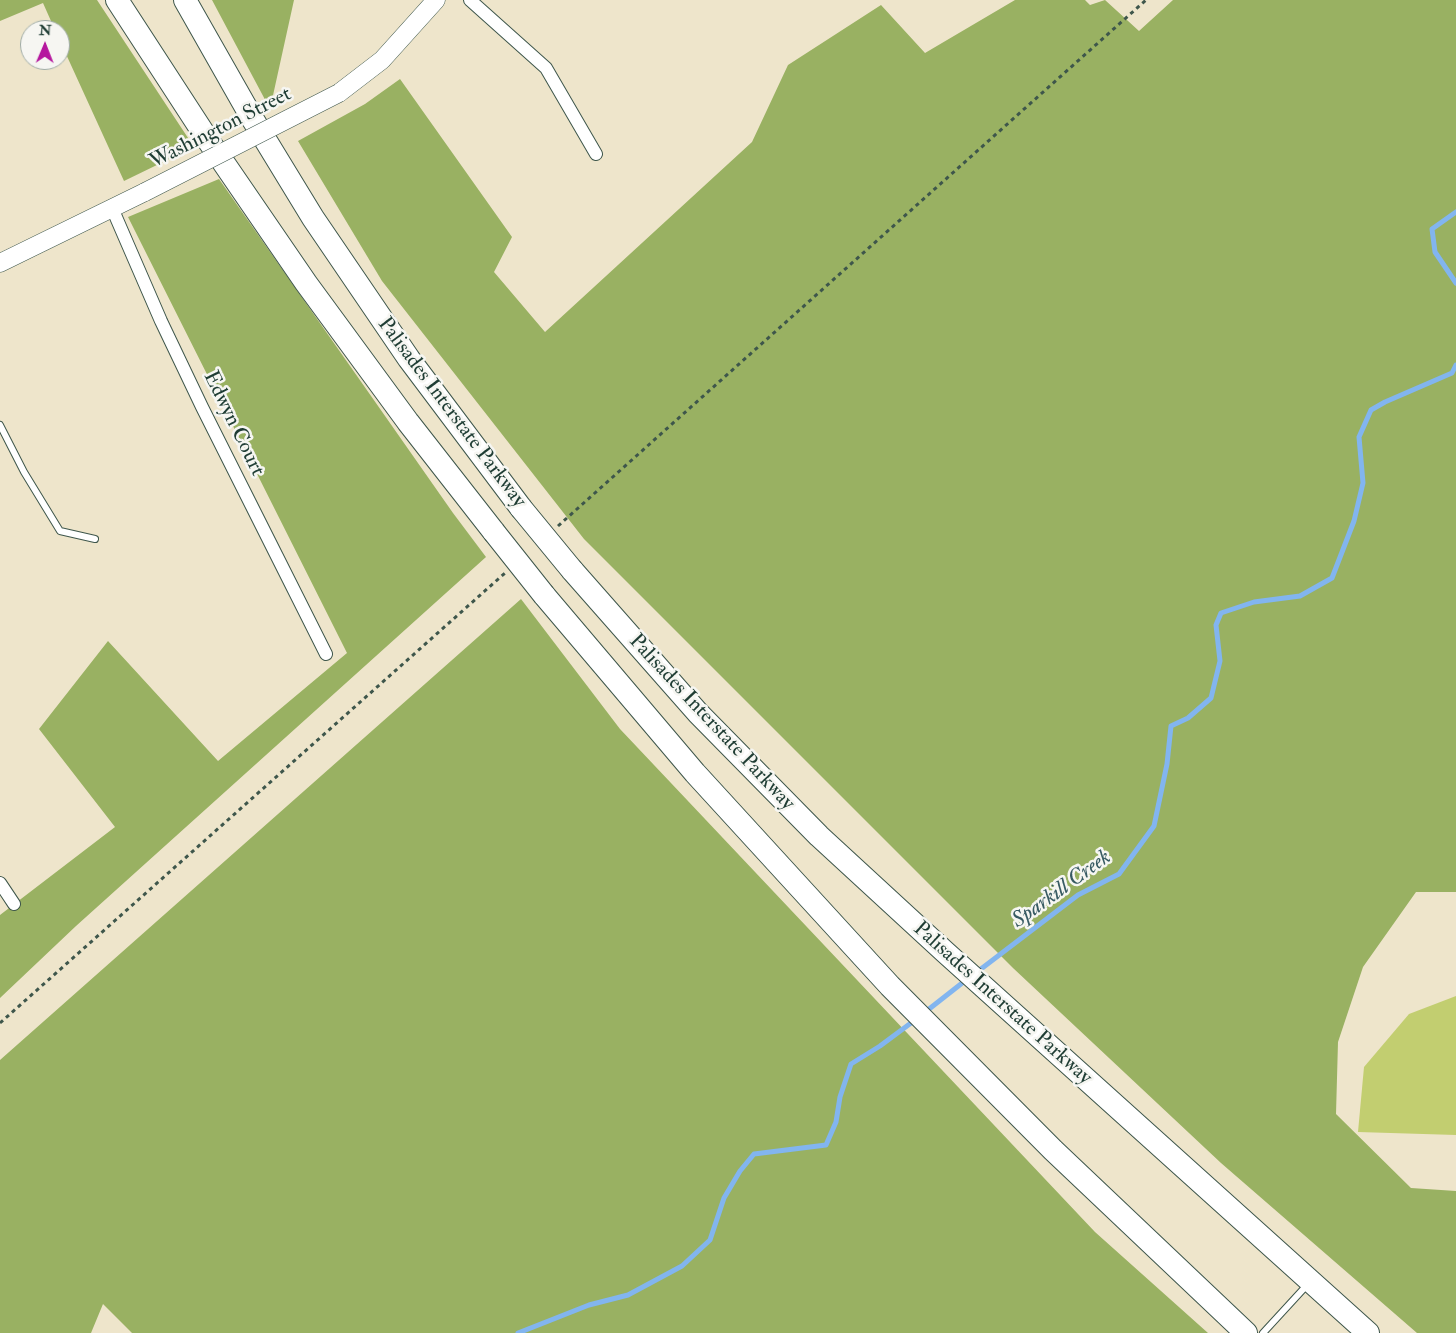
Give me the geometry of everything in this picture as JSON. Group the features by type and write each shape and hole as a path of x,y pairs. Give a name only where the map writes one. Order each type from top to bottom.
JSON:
{"highway":[{"name":"Palisades Interstate Parkway","path":"117,0 208,140 300,275 408,422 544,595 695,773 890,986 1053,1150 1246,1333"},
{"name":"Palisades Interstate Parkway","path":"185,0 252,118 313,218 409,359 521,508 572,570 698,713 819,836 1368,1333"}],"main road":[{"name":"Washington Street","path":"0,263 145,192 339,93 382,60 436,0"}],"street":[{"path":"470,0 546,68 596,154"},
{"name":"Edwyn Court","path":"112,208 161,321 202,408 326,654"},
{"path":"0,883 14,904"}],"lane":[{"path":"0,425 24,472 60,531 95,539"},
{"path":"1263,1333 1310,1282"}],"path":[{"path":"556,528 1146,0"},
{"path":"0,1023 512,567"}],"green space":[{"path":"0,0 97,0 194,147 124,181 70,63 70,20 51,20 43,3 0,21"},
{"path":"212,0 294,0 270,109"},
{"path":"1015,0 1085,0 1090,5 1105,0 1139,31 1173,0 1456,0 1456,892 1416,892 1363,967 1338,1042 1336,1114 1411,1188 1456,1191 1456,1333 1417,1333 1221,1163 1013,968 584,539 382,281 298,141 365,104 400,79 512,237 494,272 545,332 752,142 788,65 881,5 925,53"},
{"path":"219,179 453,513 486,557 76,926 0,998 0,915 115,827 39,729 108,641 218,761 347,653 128,217"},
{"path":"521,599 620,729 1095,1232 1208,1333 132,1333 103,1304 91,1333 0,1333 0,1060"},
{"path":"1456,996 1456,1135 1358,1132 1364,1067 1409,1014"}],"waterway":[{"name":"Sparkill Creek","path":"1456,212 1432,229 1435,252 1456,283"},
{"name":"Sparkill Creek","path":"977,972 1078,895 1119,874 1154,826 1167,764 1171,726 1188,718 1211,698 1220,661 1216,625 1221,613 1254,602 1300,596 1332,578 1354,521 1363,483 1359,437 1371,410 1452,373 1456,365"},
{"name":"Sparkill Creek","path":"924,1013 966,980"},
{"name":"Sparkill Creek","path":"518,1333 589,1305 628,1295 682,1266 710,1240 724,1198 740,1171 754,1154 826,1145 836,1122 840,1097 851,1064 880,1046 915,1020"}]}
